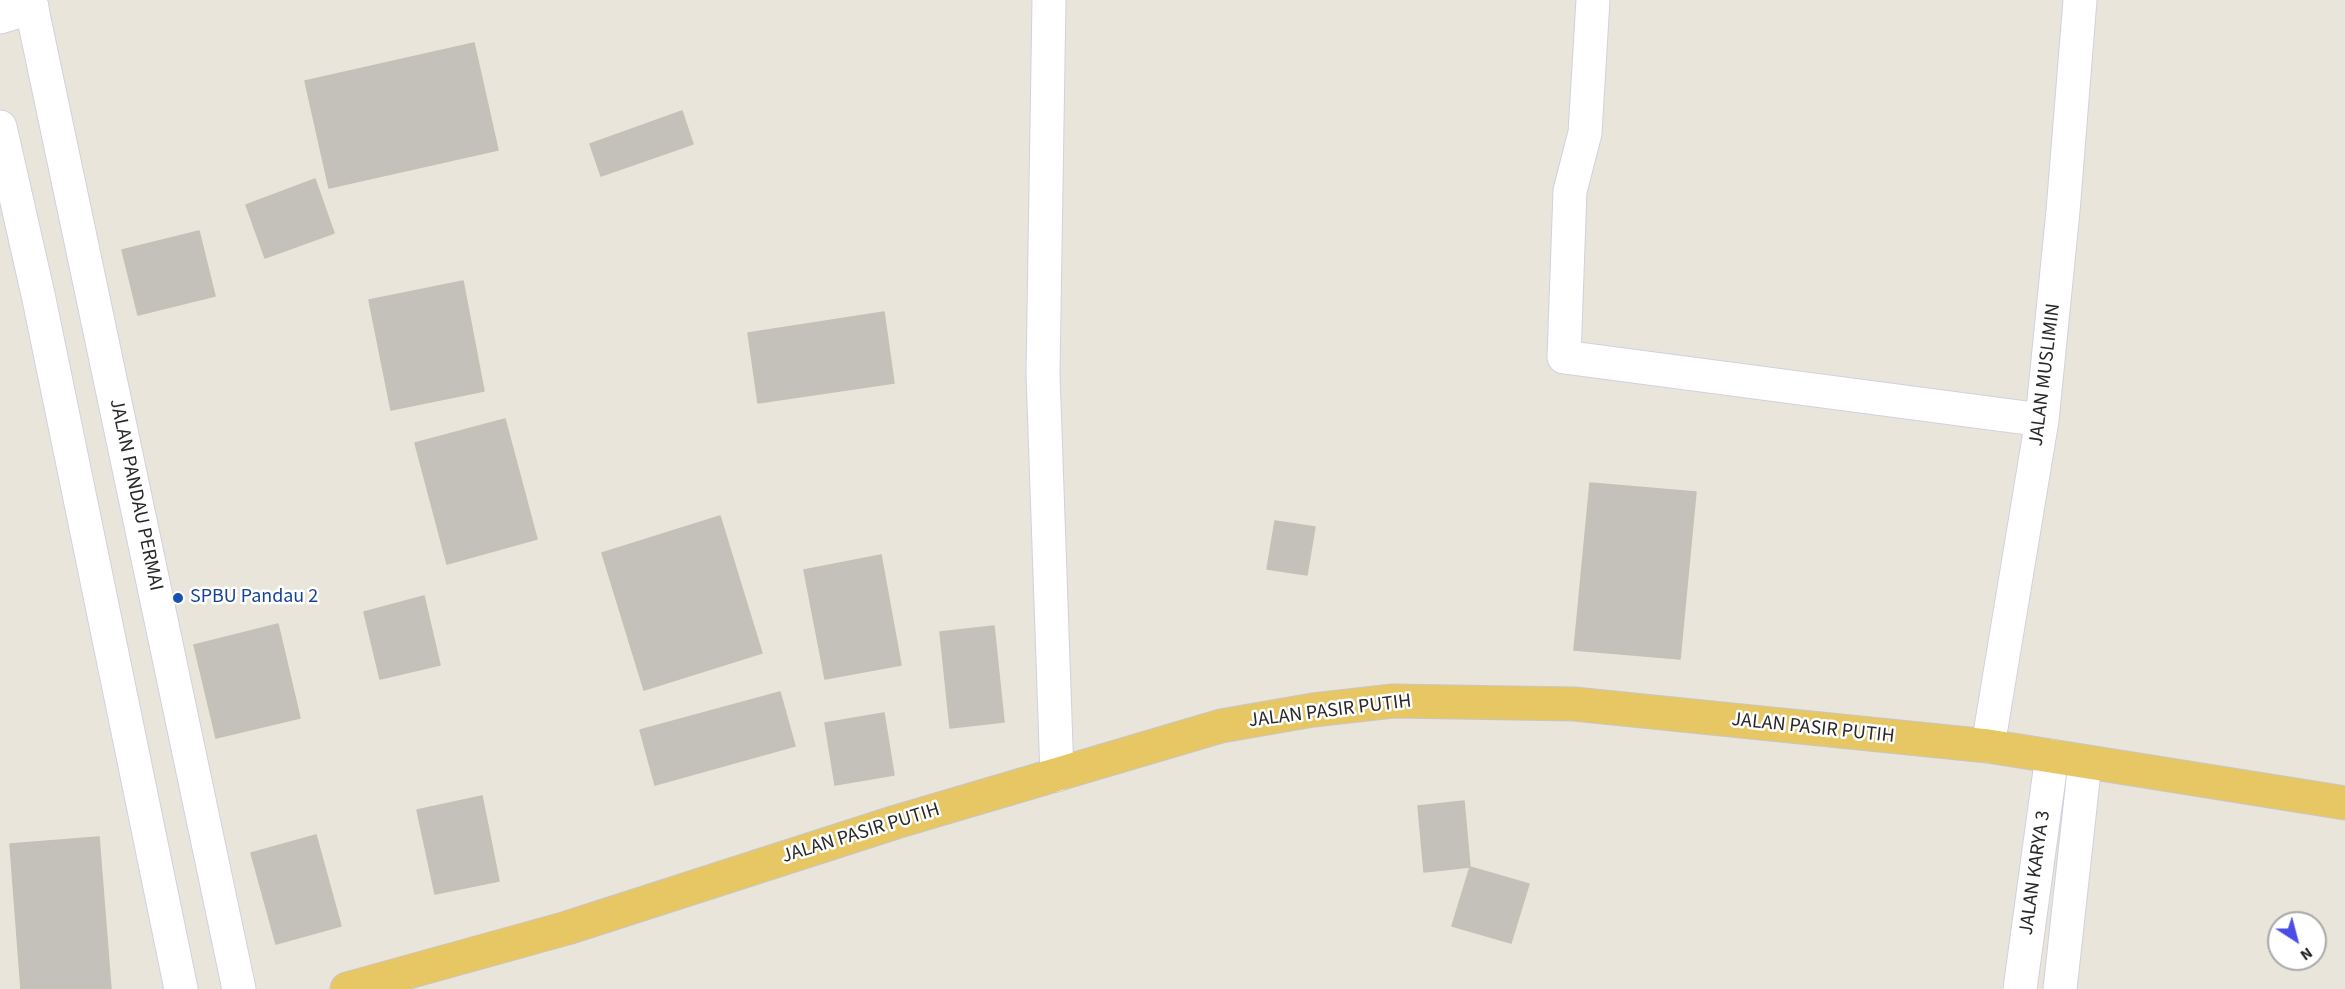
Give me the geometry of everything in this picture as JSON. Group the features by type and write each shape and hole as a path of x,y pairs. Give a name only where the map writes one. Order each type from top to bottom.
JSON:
{"highway":[{"name":"JALAN PASIR PUTIH","path":"351,988 567,928 896,822 1221,726 1313,710 1393,701 1574,704 1988,747 2345,803"}],"street":[{"path":"1048,0 1043,374 1057,775"},
{"path":"1593,0 1585,133 1570,190 1564,357 2042,420"},
{"name":"JALAN MUSLIMIN","path":"1988,747 2042,420 2063,211 2080,0"},
{"path":"0,16 31,4"},
{"name":"JALAN PANDAU PERMAI","path":"31,4 239,989"},
{"path":"0,127 39,299 181,989"},
{"name":"JALAN KARYA 3","path":"2020,989 2052,756"},
{"name":"JALAN KARYA 3","path":"2060,989 2085,762"}],"building":[{"path":"474,43 498,150 329,188 305,81"},
{"path":"682,111 693,144 601,176 590,144"},
{"path":"315,179 334,233 265,258 246,205"},
{"path":"199,231 215,296 138,315 122,250"},
{"path":"463,281 484,391 391,410 369,300"},
{"path":"884,312 894,383 758,403 748,333"},
{"path":"505,419 537,539 447,564 415,443"},
{"path":"1590,483 1696,492 1680,659 1574,650"},
{"path":"720,516 762,653 644,690 602,553"},
{"path":"1275,521 1315,527 1307,575 1267,569"},
{"path":"881,555 901,665 825,679 804,570"},
{"path":"424,596 440,665 380,679 364,612"},
{"path":"278,624 300,718 216,738 194,645"},
{"path":"994,626 1004,722 950,728 940,632"},
{"path":"780,692 795,746 655,785 640,730"},
{"path":"884,713 894,775 835,785 825,723"},
{"path":"482,796 499,881 435,894 417,810"},
{"path":"1464,801 1470,867 1424,872 1418,806"},
{"path":"316,835 341,926 276,944 251,853"},
{"path":"99,837 111,989 21,989 10,844"},
{"path":"1470,867 1529,884 1511,943 1452,926"}],"place":[{"name":"SPBU Pandau 2","path":"178,598"}]}
